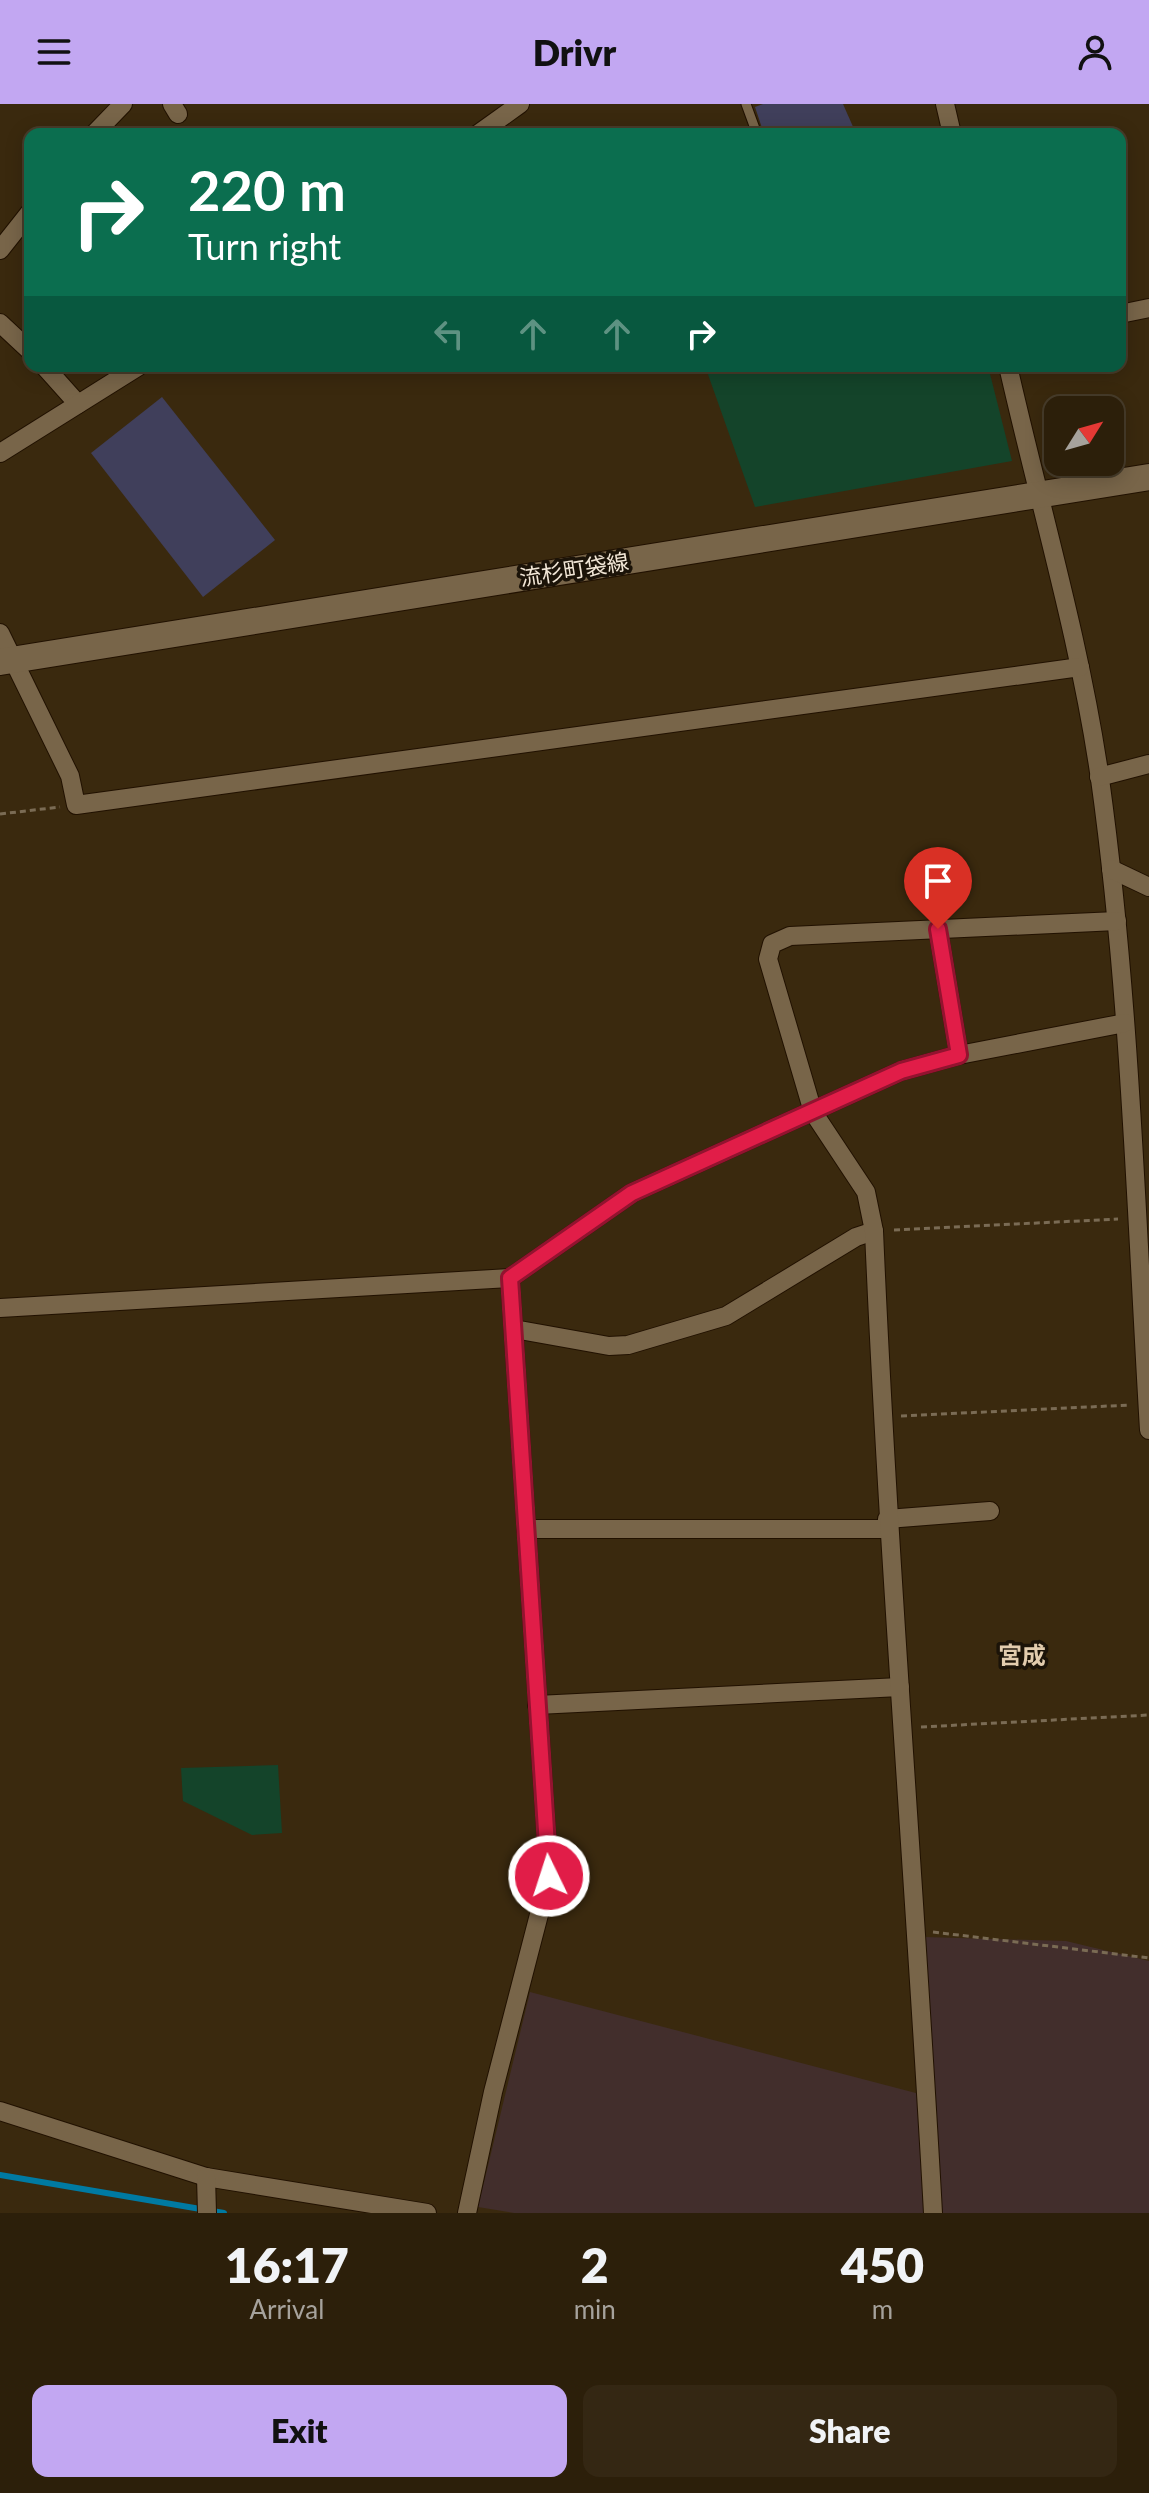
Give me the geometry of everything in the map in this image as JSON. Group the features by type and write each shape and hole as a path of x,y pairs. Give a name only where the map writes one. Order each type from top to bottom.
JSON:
{"main road":[{"name":"流杉町袋線","path":"8,661 1149,477"}],"street":[{"path":"100,128 123,104"},
{"path":"486,128 520,104"},
{"path":"945,104 951,128"},
{"path":"0,250 24,220"},
{"path":"1126,313 1149,308"},
{"path":"0,323 24,345"},
{"path":"49,372 78,404"},
{"path":"0,453 129,372"},
{"path":"1009,372 1080,667 1099,777 1117,921 1125,1023 1149,1430"},
{"path":"0,633 8,661 70,776 76,805 1080,667"},
{"path":"1099,777 1149,764"},
{"path":"1111,869 1149,887"},
{"path":"933,2213 917,1930 887,1524 874,1231 866,1192 813,1112 768,959 772,944 790,936 1117,921"},
{"path":"938,929 959,1055"},
{"path":"0,1308 510,1278 632,1193 901,1071 959,1055 1125,1023"},
{"path":"514,1329 609,1346 628,1345 726,1316 856,1237 874,1231"},
{"path":"467,2213 493,2092 549,1876 510,1278"},
{"path":"526,1529 887,1524 990,1511"},
{"path":"537,1705 900,1687"},
{"path":"0,2111 206,2177 427,2213"},
{"path":"206,2177 207,2213"}],"lane":[{"path":"746,104 755,128"}],"path":[{"path":"0,814 76,805"},
{"path":"874,1231 1136,1219"},
{"path":"882,1417 1147,1404"},
{"path":"902,1728 1149,1715"},
{"path":"917,1930 1149,1958"}],"shaded area":[{"path":"924,1937 1066,1941 1149,1961 1149,2213 514,2213 478,2207 530,1992 935,2098"}],"green space":[{"path":"707,372 990,372 1012,461 755,507"},
{"path":"278,1765 282,1833 252,1835 183,1801 181,1768"}],"building":[{"path":"763,104 843,104 854,128 762,128 755,107"},
{"path":"162,397 275,540 203,597 91,453"}],"waterway":[{"path":"0,2175 224,2213"}],"district":[{"name":"宮成","path":"1022,1654"}],"route":[{"path":"549,1876 510,1278 632,1193 901,1071 959,1055 938,929"}]}
